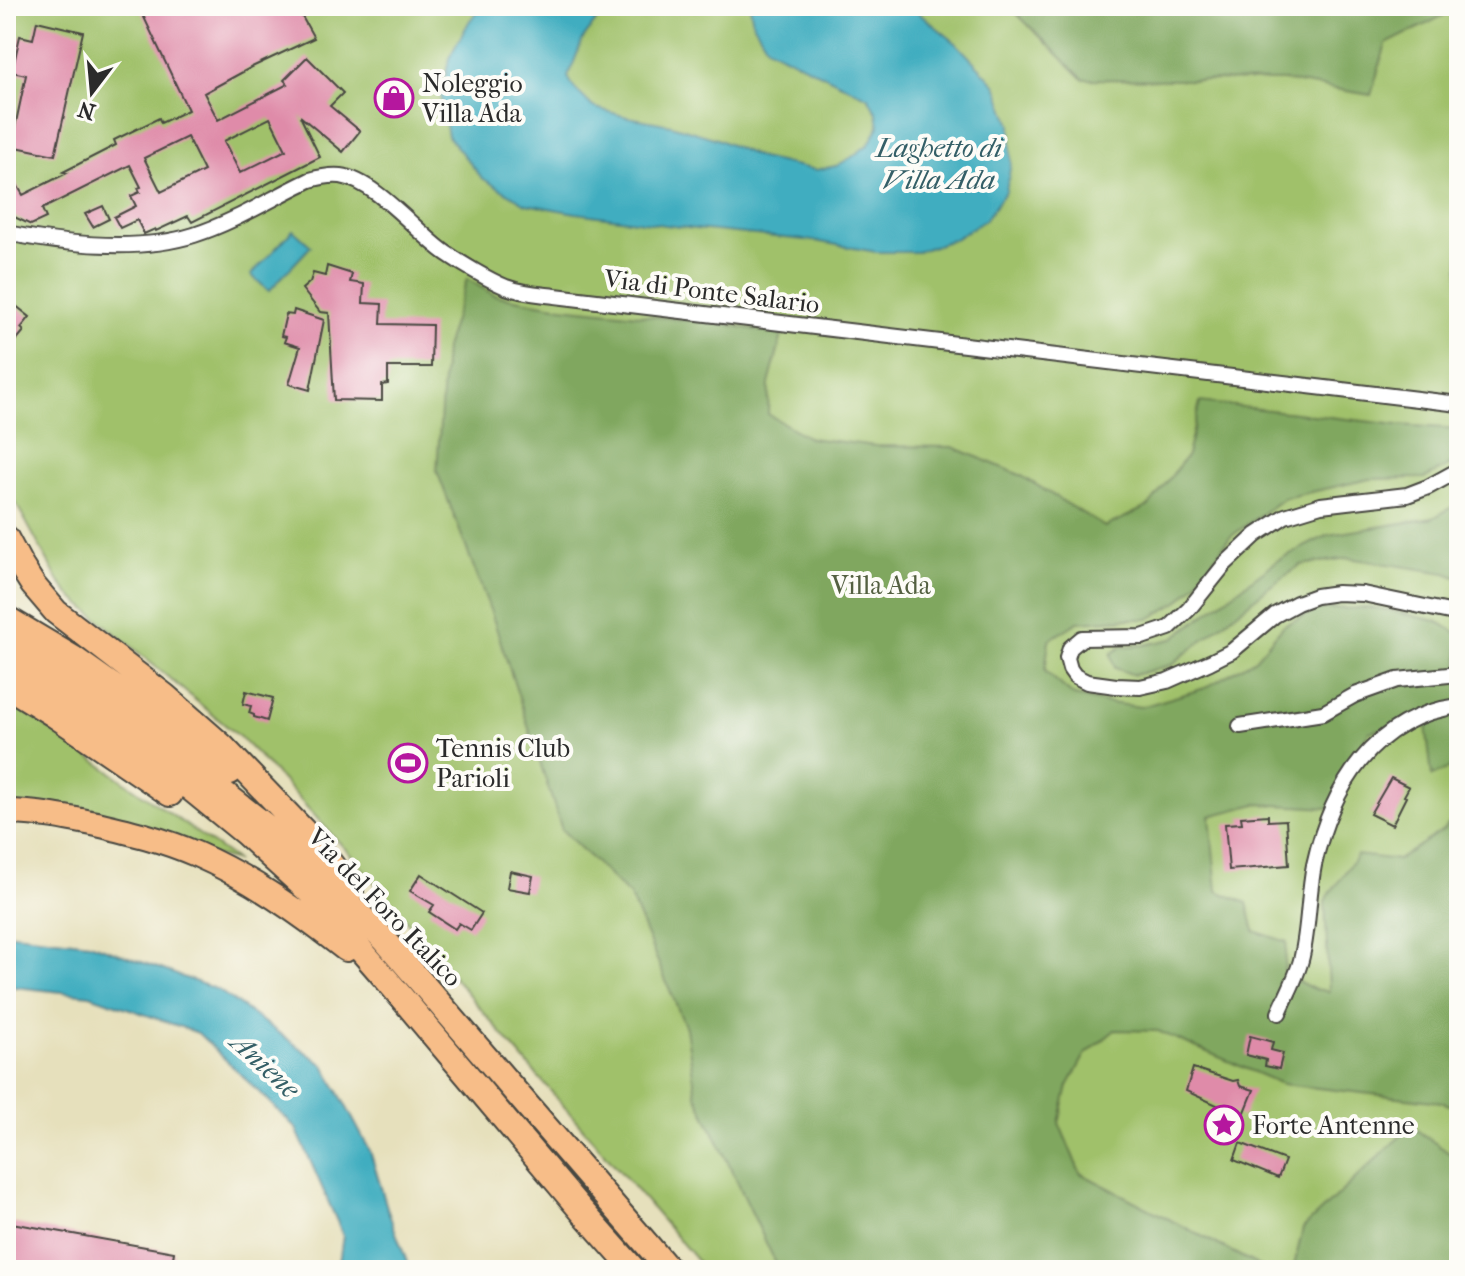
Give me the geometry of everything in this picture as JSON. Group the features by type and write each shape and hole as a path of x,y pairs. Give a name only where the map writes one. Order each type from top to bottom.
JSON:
{"highway":[{"path":"6,538 33,585 56,612 145,680 247,770 330,861 384,939"},
{"path":"6,618 73,658 179,733 301,828"},
{"name":"Via del Foro Italico","path":"6,642 118,714 209,780 277,835 384,939 669,1270"},
{"name":"Via del Foro Italico","path":"6,663 191,789 295,878 327,910 634,1270"},
{"path":"6,685 295,878"},
{"path":"6,812 97,824 152,838 193,853 243,878 290,907 387,980"}],"street":[{"name":"Via di Ponte Salario","path":"6,233 107,244 169,241 209,229 310,180 342,176 357,181 379,196 445,252 497,283 517,290 1459,404"},
{"path":"1459,470 1407,495 1339,501 1285,516 1256,535 1225,564 1189,609 1169,628 1142,637 1082,638 1070,648 1067,658 1075,676 1087,682 1140,687 1167,681 1232,651 1275,615 1316,596 1363,594 1459,614"},
{"path":"1240,726 1323,713 1355,695 1397,680 1459,674"},
{"path":"1279,1013 1302,958 1314,868 1324,825 1343,785 1366,754 1393,730 1441,708 1459,706"}],"green space":[{"name":"Villa Ada","path":"6,6 1459,6 1459,1270 705,1270 358,863 282,780 242,739 72,597 59,582 6,485"},
{"path":"1009,6 1459,8 1386,44 1371,95 1286,81 1083,79"},
{"path":"467,279 494,295 509,298 562,307 725,324 782,335 769,384 768,414 809,438 876,446 953,447 1020,475 1105,527 1149,506 1187,455 1200,402 1459,429 1459,461 1425,478 1370,479 1284,498 1230,537 1196,584 1178,602 1149,619 1078,622 1049,640 1045,671 1074,696 1141,707 1205,688 1255,659 1284,625 1318,609 1378,608 1436,621 1459,634 1459,764 1432,776 1425,716 1369,732 1329,808 1256,804 1210,816 1217,891 1247,903 1254,931 1287,942 1284,974 1313,989 1329,991 1325,901 1357,855 1398,860 1459,815 1459,1109 1442,1102 1282,1084 1158,1031 1115,1030 1085,1055 1068,1086 1059,1123 1080,1173 1267,1270 779,1270 696,1095 686,1028 630,896 562,830 492,615 437,471 445,348"},
{"path":"1459,503 1459,578 1446,573 1348,558 1301,565 1171,665 1134,675 1115,668 1111,654 1121,647 1172,639 1278,560 1328,535 1433,518"},
{"path":"6,698 237,861 6,804"},
{"path":"1411,1126 1459,1160 1459,1270 1293,1270 1303,1228"}],"water":[{"name":"Laghetto di Villa Ada","path":"485,6 607,6 583,39 568,77 574,88 593,107 671,125 717,139 760,158 816,170 836,166 869,144 879,126 877,113 868,97 768,48 753,23 750,6 910,6 956,43 996,85 1011,125 1011,163 1006,191 985,220 954,239 917,252 876,252 815,241 695,229 526,204 482,178 448,136 441,99 449,58 470,20"},
{"path":"293,230 311,246 269,291 251,275"},
{"name":"Aniene","path":"6,933 90,943 218,990 324,1065 370,1151 410,1270 338,1270 343,1235 296,1128 198,1033 90,995 6,986"}],"building":[{"path":"150,6 296,6 314,38 204,93 218,120 288,84 284,80 307,57 343,93 330,106 360,131 343,152 300,116 320,157 192,222 188,216 144,234 137,220 120,228 114,217 136,206 131,196 140,192 138,188 141,187 130,165 42,209 46,218 31,225 6,213 6,166 23,195 116,145 114,140 159,118 161,123 188,110 141,11","holes":["270,118 286,150 240,173 224,141","187,137 204,171 161,192 144,158"]},
{"path":"37,21 83,32 55,155 11,146 26,75 12,72 20,36 33,39"},
{"path":"103,206 109,219 93,227 85,214"},
{"path":"327,266 352,274 350,282 364,284 363,303 382,304 381,324 432,325 431,367 388,367 388,384 382,385 382,401 334,400 329,313 320,312 302,289 310,282 313,273 325,276"},
{"path":"15,305 30,317 14,343 6,336 6,316"},
{"path":"294,310 324,320 310,390 289,384 300,347 284,342 286,337 281,336 286,314 293,315"},
{"path":"246,691 273,698 267,721 249,713 251,706 243,704"},
{"path":"1391,778 1409,787 1392,825 1370,814"},
{"path":"1268,815 1268,821 1286,820 1289,865 1229,870 1225,824 1242,823 1241,817"},
{"path":"510,871 533,876 530,892 507,888"},
{"path":"421,874 482,913 471,930 459,923 455,929 429,912 434,905 410,891"},
{"path":"1250,1036 1273,1042 1271,1050 1283,1053 1279,1069 1265,1066 1266,1060 1246,1055"},
{"path":"1193,1068 1238,1080 1240,1086 1254,1090 1243,1117 1186,1091"},
{"path":"1240,1143 1285,1160 1278,1178 1234,1160"},
{"path":"6,1222 174,1252 171,1270 6,1270"}],"place":[{"name":"Noleggio Villa Ada","path":"394,98"},
{"name":"Tennis Club Parioli","path":"408,763"},
{"name":"Forte Antenne","path":"1224,1125"}]}
